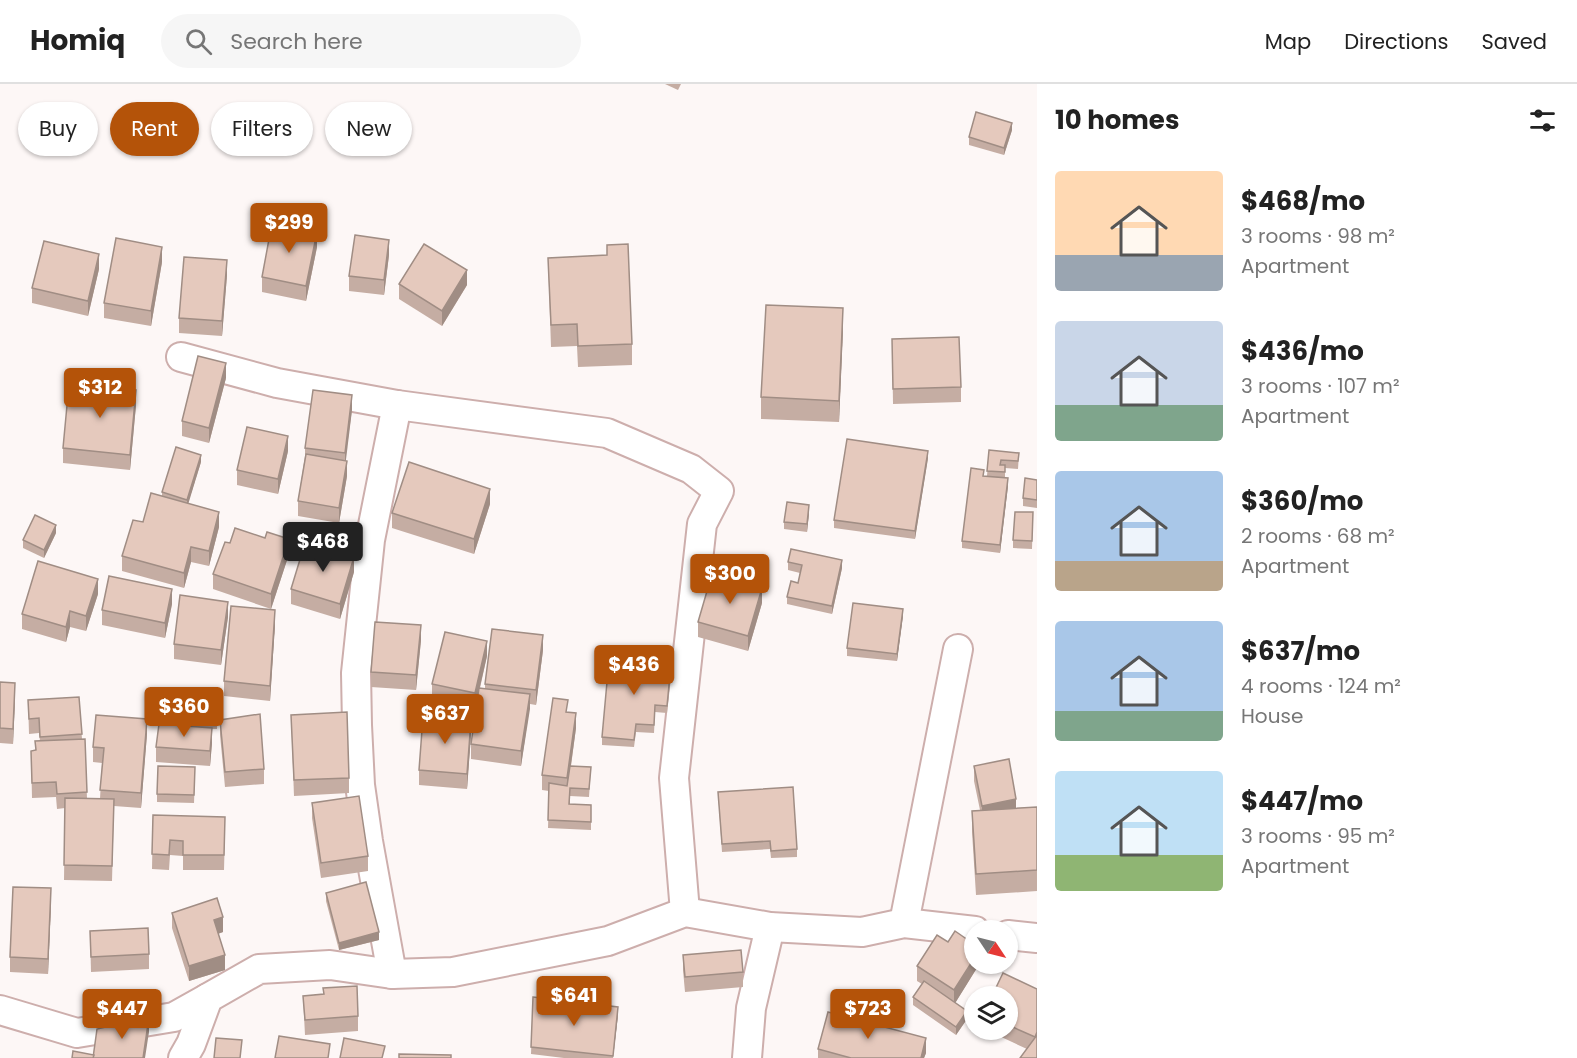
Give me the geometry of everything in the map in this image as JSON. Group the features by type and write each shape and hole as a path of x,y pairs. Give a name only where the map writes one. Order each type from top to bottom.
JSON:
{"street":[{"path":"181,357 277,383 397,405 608,433 691,468 718,491 702,524 674,778 685,912"},
{"path":"392,974 360,785 356,673 370,540 397,405"},
{"path":"904,923 958,649"},
{"path":"0,1010 76,1033 174,1017 259,969 330,965 392,974 453,972 608,941 685,912 770,927 862,932 904,923 964,930"},
{"path":"747,1058 751,1008 770,927"},
{"path":"1018,936 1037,938"},
{"path":"183,1058 191,1044 208,998"}],"building":[{"path":"976,112 1012,123 1004,148 969,137"},
{"path":"272,223 317,232 306,286 262,277"},
{"path":"355,235 389,240 384,280 349,276"},
{"path":"116,238 162,247 151,311 104,303"},
{"path":"44,241 99,254 88,301 32,288"},
{"path":"424,244 467,270 442,311 399,284"},
{"path":"628,244 632,344 578,346 577,324 551,325 548,258 607,255 607,245"},
{"path":"184,257 227,260 222,321 179,318"},
{"path":"766,305 843,308 839,401 761,397"},
{"path":"959,337 961,387 893,389 892,339"},
{"path":"198,356 226,363 209,428 182,421"},
{"path":"69,384 136,390 130,455 63,448"},
{"path":"313,390 352,395 345,453 305,448"},
{"path":"247,427 288,436 278,479 237,470"},
{"path":"847,439 928,451 915,531 834,520"},
{"path":"176,447 201,455 187,500 162,492"},
{"path":"989,450 1019,453 1018,461 1001,460 1000,465 1005,465 1005,472 987,471"},
{"path":"306,454 347,461 339,508 298,501"},
{"path":"409,462 490,489 474,539 392,513"},
{"path":"971,468 984,470 983,476 1008,478 1000,545 962,541"},
{"path":"1025,478 1037,480 1037,500 1023,498"},
{"path":"151,493 219,512 209,551 191,547 184,573 122,556 133,520 143,522"},
{"path":"787,502 809,505 807,524 784,522"},
{"path":"1015,512 1033,512 1032,541 1013,540"},
{"path":"35,515 56,525 44,550 23,540"},
{"path":"235,528 265,538 267,532 289,539 271,594 213,574 225,542 230,543"},
{"path":"305,543 354,557 340,604 291,589"},
{"path":"791,549 842,560 832,606 787,597 791,581 798,583 802,565 788,562"},
{"path":"38,561 98,579 86,616 70,611 66,627 22,614"},
{"path":"712,574 762,588 748,636 698,622"},
{"path":"109,576 172,589 165,623 102,610"},
{"path":"180,595 228,602 221,650 174,644"},
{"path":"853,603 903,609 897,654 847,648"},
{"path":"231,606 275,610 270,686 224,681"},
{"path":"375,622 421,625 416,675 371,672"},
{"path":"492,629 543,635 536,690 485,684"},
{"path":"445,632 487,641 475,693 432,684"},
{"path":"609,660 671,664 667,706 655,705 654,725 636,724 634,740 602,737"},
{"path":"0,682 15,683 13,729 0,728"},
{"path":"479,688 530,694 521,751 471,744"},
{"path":"216,694 217,721 176,723 175,696"},
{"path":"79,697 82,734 40,737 39,718 29,719 28,700"},
{"path":"553,698 568,700 566,712 576,713 567,778 542,775"},
{"path":"347,712 349,778 294,780 291,715"},
{"path":"260,714 264,769 225,772 220,720"},
{"path":"96,715 147,719 141,793 100,790 104,748 93,747"},
{"path":"423,717 471,720 467,774 419,770"},
{"path":"159,724 212,728 210,751 156,747"},
{"path":"85,739 87,792 57,794 56,782 32,783 31,751 36,750 35,741"},
{"path":"1009,759 1016,799 982,806 974,766"},
{"path":"158,766 195,767 194,795 157,794"},
{"path":"570,766 591,767 589,789 570,788 569,804 591,805 591,822 548,820 549,783 567,786"},
{"path":"793,787 797,849 771,851 770,841 722,844 718,792"},
{"path":"359,796 368,856 321,863 312,803"},
{"path":"65,798 114,799 112,866 64,865"},
{"path":"1037,807 1037,870 976,874 972,811"},
{"path":"153,815 225,817 224,855 183,855 183,841 170,840 169,855 152,854"},
{"path":"366,882 379,932 339,943 326,893"},
{"path":"13,887 51,888 48,959 10,957"},
{"path":"217,898 223,917 214,920 225,955 189,966 172,913"},
{"path":"148,928 149,954 91,957 90,931"},
{"path":"955,931 964,937 964,974 954,990 917,966 937,935 948,942"},
{"path":"741,950 743,972 685,977 683,955"},
{"path":"1003,974 1005,974 1037,989 1035,1037 1018,1029 1018,986 997,986"},
{"path":"924,981 964,1009 964,1015 956,1027 913,997"},
{"path":"357,986 358,1016 305,1020 303,996 324,994 323,988"},
{"path":"533,997 618,1007 613,1056 531,1047"},
{"path":"828,1012 926,1038 921,1058 851,1058 818,1049"},
{"path":"149,1017 143,1058 93,1058 97,1029"},
{"path":"1037,1035 1037,1058 1020,1058"},
{"path":"279,1036 330,1044 328,1058 275,1058"},
{"path":"216,1038 242,1040 240,1058 214,1058"},
{"path":"344,1038 385,1046 382,1058 340,1058"},
{"path":"73,1051 94,1055 93,1058 72,1058"},
{"path":"399,1054 451,1055 451,1058 399,1058"}]}
